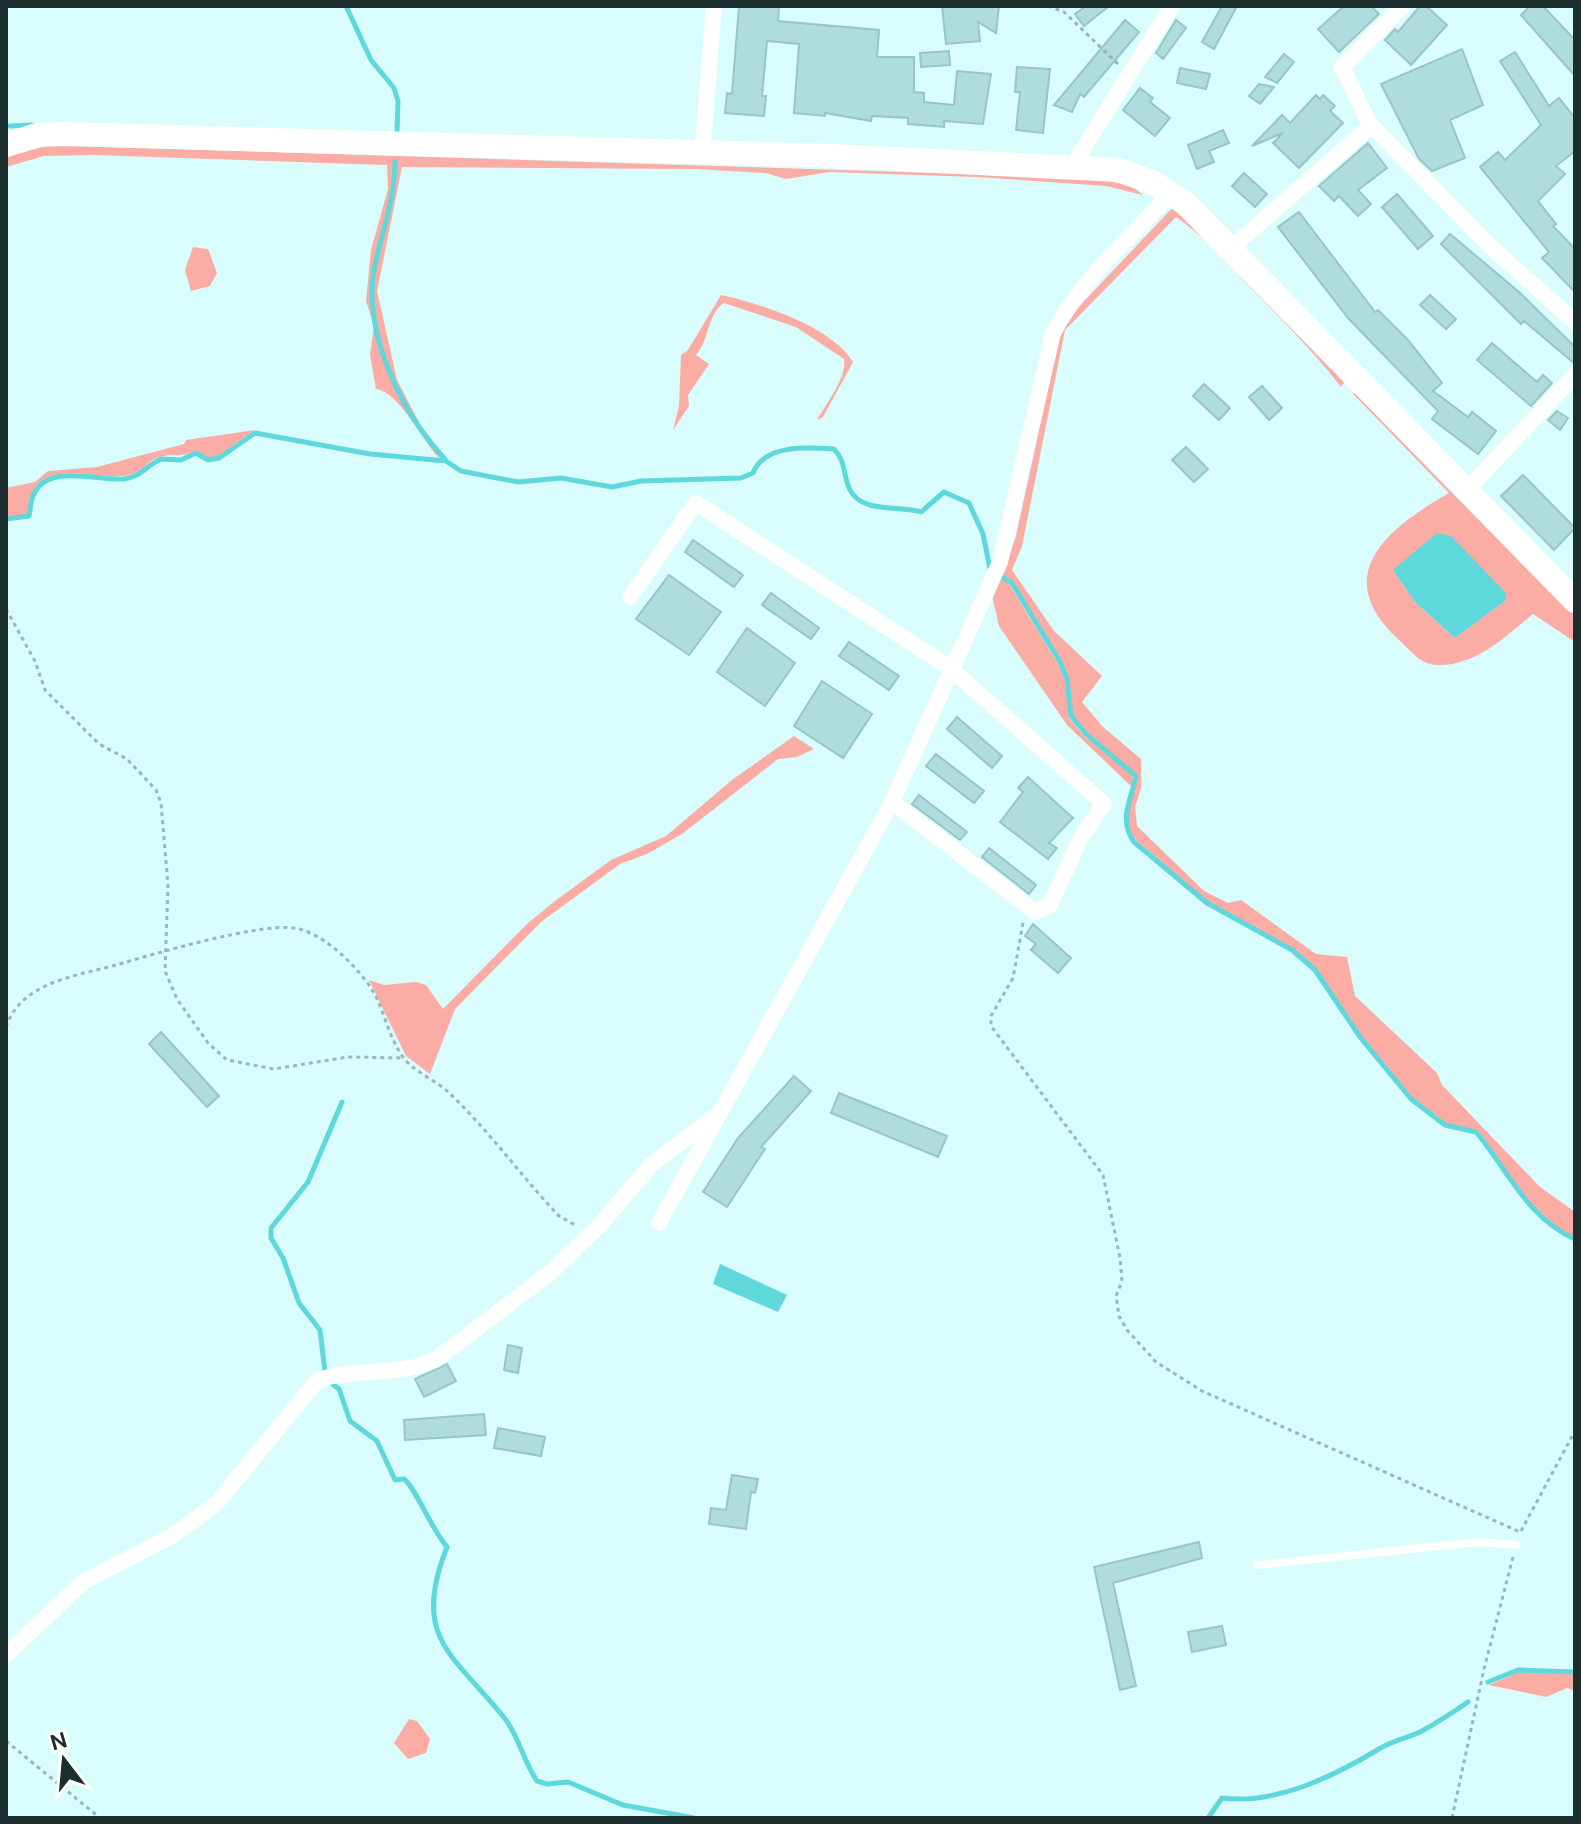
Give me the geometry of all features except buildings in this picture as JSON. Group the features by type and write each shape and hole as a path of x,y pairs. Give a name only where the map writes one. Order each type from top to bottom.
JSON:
{"main road":[{"path":"6,145 37,135 65,134 1073,165 1119,170 1171,193 1230,249 1575,601"}],"street":[{"path":"702,155 714,6"},
{"path":"1073,165 1172,6"},
{"path":"1403,6 1342,67 1369,123 1490,246 1575,322"},
{"path":"1230,249 1365,131 1369,123"},
{"path":"659,1223 726,1107 892,802 1000,562 1053,333 1061,317 1097,273 1171,193"},
{"path":"1467,490 1575,375"},
{"path":"630,597 696,503 950,668 1104,804 1080,839 1050,905 1035,912 892,802"},
{"path":"6,1655 83,1582 172,1536 216,1504 316,1382 330,1375 415,1370 435,1360 550,1273 600,1225 651,1165 726,1107"}],"lane":[{"path":"1258,1565 1480,1542 1516,1545"}],"path":[{"path":"1048,6 1064,12 1129,75"},
{"path":"6,609 35,661 45,690 99,744 127,759 156,790 161,803 168,885 165,971 177,999 208,1043 227,1060 274,1069 348,1057 404,1058"},
{"path":"1035,912 1021,924 1013,978 991,1016 991,1026 1103,1175 1120,1258 1122,1281 1116,1296 1119,1316 1139,1346 1156,1362 1202,1391 1520,1532"},
{"path":"6,1027 28,993 166,951 280,929 311,934 332,948 367,982 404,1058 445,1090 559,1216 585,1229 600,1225"},
{"path":"1452,1818 1484,1669 1520,1532 1575,1431"},
{"path":"6,1741 100,1818"}],"shaded area":[{"path":"50,145 1098,178 1133,187 1143,195 1106,186 977,177 829,172 786,179 766,173 696,169 402,167 377,291 397,380 421,426 447,459 438,457 393,398 376,389 370,355 374,326 366,301 371,250 388,189 387,165 94,155 44,156 6,167 6,157"},
{"path":"1176,204 1347,378 1341,387 1223,259 1176,217 1065,330 1022,546 1012,570 1054,631 1102,676 1082,702 1103,727 1141,759 1141,788 1135,807 1137,826 1204,891 1228,903 1241,900 1316,954 1347,957 1355,996 1437,1073 1442,1085 1540,1187 1575,1212 1575,1237 1544,1217 1477,1131 1446,1123 1412,1097 1361,1036 1316,969 1293,949 1208,902 1136,840 1128,830 1127,818 1137,775 1087,733 1073,716 1069,679 1062,662 1013,582 1003,575 1016,536 1061,330 1072,314"},
{"path":"193,247 208,249 217,273 210,286 191,291 185,270"},
{"path":"721,295 794,318 843,349 853,362 823,417 817,420 839,382 844,359 796,327 724,303 714,314 696,355 709,364 688,395 689,406 673,430 679,406 681,355 688,350"},
{"path":"1358,390 1575,612 1575,642 1533,614 1490,648 1452,664 1426,663 1399,640 1378,616 1368,595 1368,574 1374,555 1405,522 1449,493 1353,394","holes":["1393,570 1506,600 1455,638 1415,602"]},
{"path":"255,430 218,456 209,458 195,451 164,456 154,459 139,471 121,476 69,473 49,477 35,488 27,515 6,517 6,488 35,482 48,471 97,467 184,444 186,440"},
{"path":"1001,578 1010,585 1058,664 1065,680 1069,718 1084,736 1128,770 1133,777 1132,787 1067,725 999,626 992,596"},
{"path":"794,736 814,749 797,757 778,759 682,834 647,854 620,864 541,922 455,1009 430,1074 406,1056 369,980 384,985 416,982 426,985 443,1009 528,923 555,901 611,860 666,836 732,780"},
{"path":"1519,1672 1575,1674 1575,1691 1567,1688 1546,1697 1489,1685"},
{"path":"409,1719 417,1721 430,1739 426,1753 408,1759 394,1743"}],"water":[{"path":"1437,533 1451,536 1506,593 1506,600 1455,638 1415,602 1393,570"},
{"path":"720,1264 787,1295 778,1312 713,1284"}],"waterway":[{"path":"346,6 371,60 394,88 398,101 397,132"},
{"path":"10,126 32,125"},
{"path":"395,162 390,203 374,270 372,295 375,320 381,346 401,397 429,441 445,459"},
{"path":"6,519 29,516 35,492 42,483 52,478 124,479 135,476 161,459 181,460 196,453 208,460 219,458 255,433 370,454 446,461 461,471 518,482 561,478 612,487 641,481 741,478 753,473 759,464 777,452 824,448 834,449 838,454 850,490 863,503 921,512 944,492 969,503 983,534 990,569"},
{"path":"1002,577 1012,583 1060,662 1067,679 1071,716 1086,734 1136,776 1126,818 1134,842 1207,903 1292,950 1315,970 1360,1037 1411,1099 1445,1125 1476,1132 1531,1206 1558,1230 1575,1239"},
{"path":"325,1372 320,1330 299,1303 283,1258 271,1238 271,1228 308,1182 342,1102"},
{"path":"330,1382 339,1389 350,1421 377,1441 395,1480 404,1479 408,1484 447,1547 433,1604 436,1625 455,1661 506,1720 537,1781 547,1784 568,1782 623,1805 694,1818"},
{"path":"1488,1682 1518,1670 1575,1672"},
{"path":"1208,1818 1222,1798 1263,1797 1304,1786 1420,1732 1468,1702"}]}
